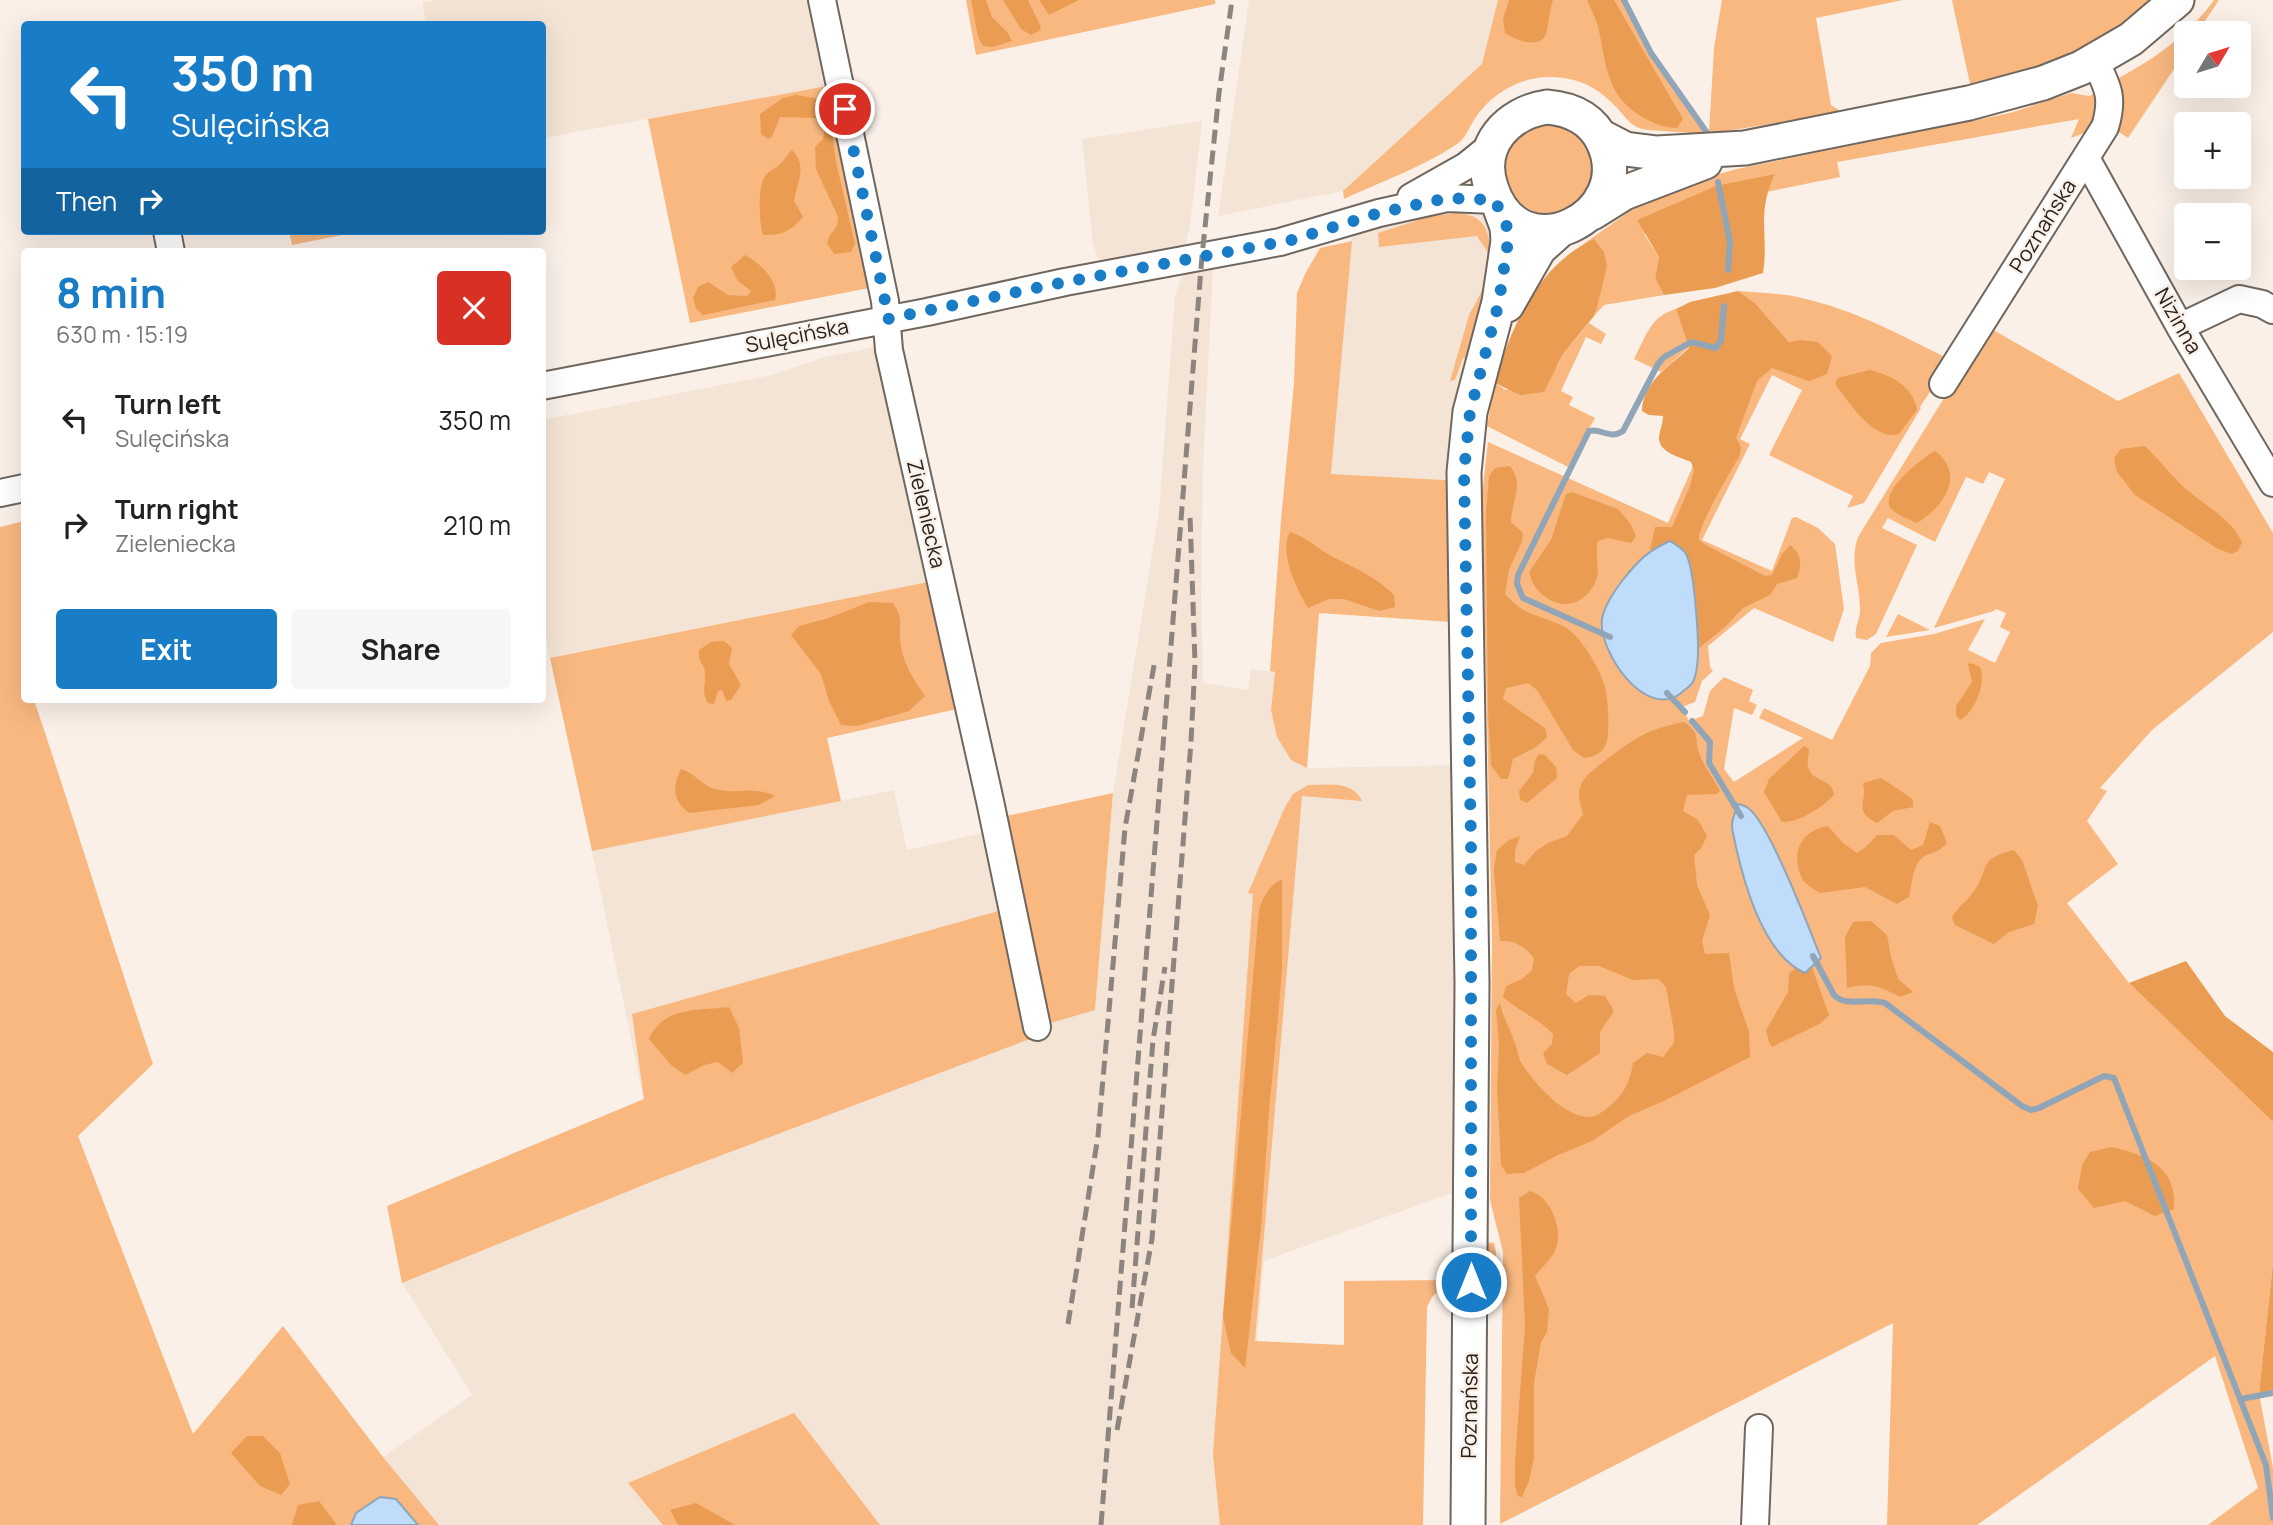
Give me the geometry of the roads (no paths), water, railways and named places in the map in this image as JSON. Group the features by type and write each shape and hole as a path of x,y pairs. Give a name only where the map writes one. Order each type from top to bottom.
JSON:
{"main road":[{"name":"Poznańska","path":"1481,365 1509,299 1539,249 1623,193 1745,148 1989,98 2043,83 2095,61 2141,32 2178,0"},
{"path":"1547,107 1576,113 1589,122 1600,136 1610,167 1609,180 1603,195 1573,224 1539,232 1510,219 1498,204 1489,182 1489,164 1492,145 1500,131 1511,120 1531,109 1547,107"},
{"name":"Poznańska","path":"1600,136 1625,149 1657,153 1745,148"},
{"name":"Poznańska","path":"1468,1525 1472,971 1464,481 1470,412 1499,302 1508,241 1507,227 1498,204"}],"street":[{"name":"Zieleniecka","path":"822,0 885,301 889,350 990,801 1037,1027"},
{"name":"Poznańska","path":"1943,384 2105,127 2111,103 2106,82 2095,61"},
{"name":"Sulęcińska","path":"1379,213 1440,182 1492,145"},
{"name":"Nizinna","path":"2086,158 2180,327 2273,483"},
{"name":"Sulęcińska","path":"546,385 1065,282 1292,240 1379,213 1447,198 1498,204"},
{"path":"2180,327 2239,299 2262,304 2273,310"},
{"path":"0,493 21,489"},
{"path":"1755,1525 1759,1429"}],"water":[{"path":"1670,541 1685,552 1691,568 1698,653 1697,669 1692,683 1681,693 1667,699 1653,698 1627,679 1608,648 1602,619 1613,594 1633,568 1649,553"},
{"path":"1738,804 1748,808 1757,817 1767,834 1821,958 1805,973 1778,951 1758,918 1732,830"},
{"path":"380,1497 396,1499 418,1525 351,1525 356,1513"}],"waterway":[{"path":"1624,0 1651,53 1710,137"},
{"path":"1718,182 1730,242 1728,270"},
{"path":"1610,637 1523,598 1517,584 1518,575 1589,431 1610,434 1623,431 1664,357 1691,342 1716,348 1721,340 1724,306"},
{"path":"1667,693 1685,712"},
{"path":"1692,721 1710,742 1709,763 1741,816"},
{"path":"1813,956 1834,995 1839,999 1885,1003 2031,1110 2104,1076 2114,1078 2266,1465 2273,1518"},
{"path":"2241,1399 2273,1393"}],"railway":[{"path":"1101,1525 1202,256 1232,0"},
{"path":"1117,1430 1152,1239 1191,742 1195,663 1190,515"},
{"path":"1068,1324 1098,1136 1125,828 1155,660"},
{"path":"1132,1308 1153,1040 1165,967"}]}
